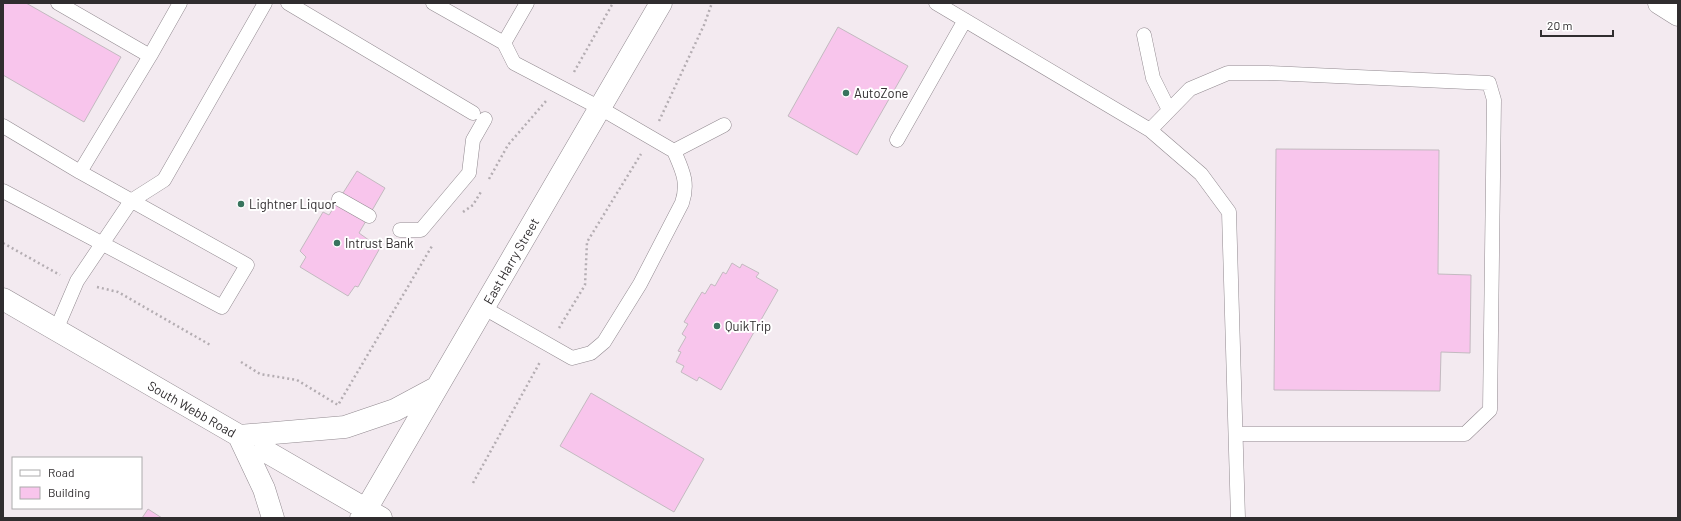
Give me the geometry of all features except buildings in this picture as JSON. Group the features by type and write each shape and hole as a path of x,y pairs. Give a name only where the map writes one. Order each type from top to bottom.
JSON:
{"main road":[{"name":"East Harry Street","path":"369,515 436,388 661,3"},
{"path":"1659,3 1678,15"},
{"name":"South Webb Road","path":"3,299 239,436 369,515"},
{"path":"273,518 264,490 239,436 345,427 395,410 436,388"}],"lane":[{"path":"58,3 150,56"},
{"path":"80,172 180,3"},
{"path":"56,330 77,281 131,200 164,180 265,3"},
{"path":"288,3 479,116 472,140 469,173 421,230 400,230"},
{"path":"433,3 504,44 514,63 600,108 674,151 686,180 685,195 682,203 640,284 604,342 591,353 572,358 484,308"},
{"path":"504,44 527,3"},
{"path":"936,3 1150,130 1201,174 1229,212 1238,518"},
{"path":"897,140 965,20"},
{"path":"1144,35 1153,78 1169,110"},
{"path":"1150,130 1190,89 1228,73 1268,73 1489,83 1494,100 1490,410 1465,434 1236,434"},
{"path":"674,151 724,125"},
{"path":"3,126 80,172 247,265 222,307 3,191"},
{"path":"339,199 369,216"}],"path":[{"path":"473,483 549,346 585,285 587,242 650,137 701,32 712,3"},
{"path":"3,243 60,275"},
{"path":"94,286 118,292 212,346"},
{"path":"241,362 260,374"}],"place":[{"name":"AutoZone","path":"846,93"},
{"name":"Lightner Liquor","path":"241,204"},
{"name":"Intrust Bank","path":"337,243"},
{"name":"QuikTrip","path":"717,326"}]}
